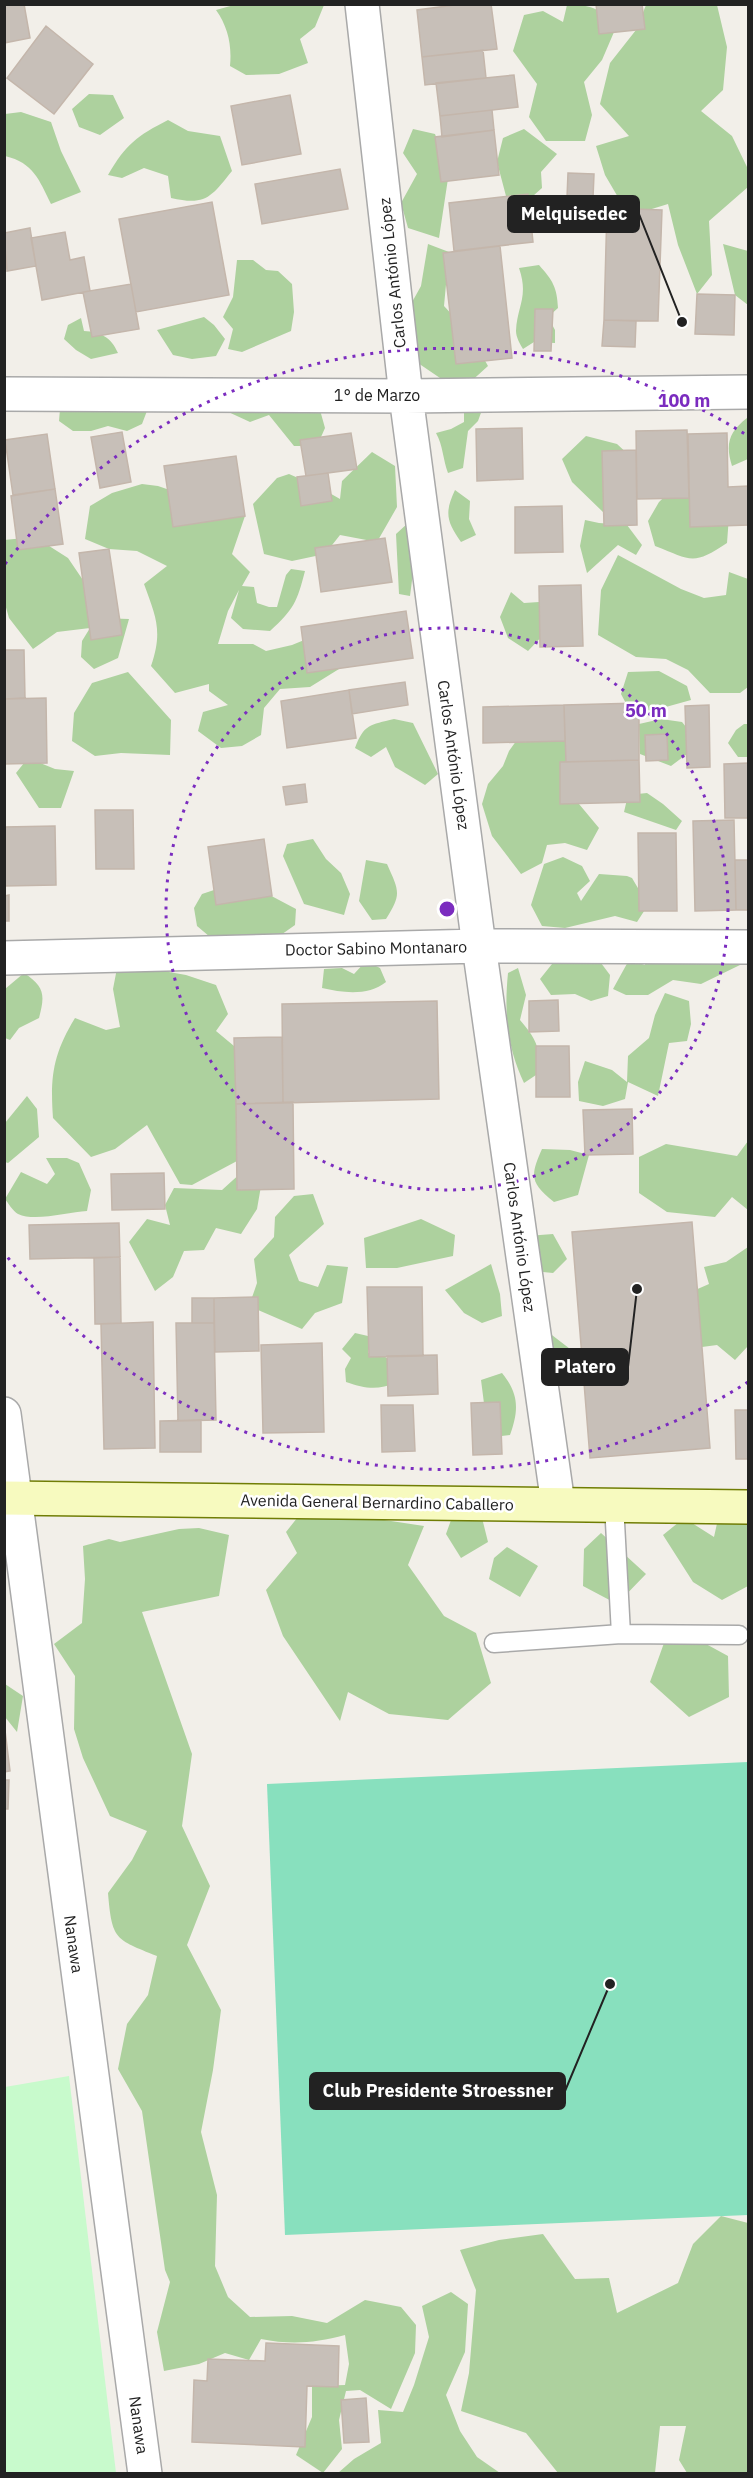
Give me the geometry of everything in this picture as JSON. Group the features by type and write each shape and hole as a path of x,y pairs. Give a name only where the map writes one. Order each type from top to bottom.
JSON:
{"main road":[{"name":"Avenida General Bernardino Caballero","path":"9,1498 748,1507"}],"street":[{"name":"Carlos António López","path":"362,4 406,396 479,946 558,1504"},
{"name":"1° de Marzo","path":"4,394 406,396 748,392"},
{"name":"Doctor Sabino Montanaro","path":"4,958 479,946 748,947"},
{"name":"Nanawa","path":"4,1414 9,1498 145,2474"}],"lane":[{"path":"614,1504 621,1634"},
{"path":"494,1643 621,1634 739,1635"}],"green space":[{"path":"234,5 324,5 315,27 300,39 308,63 279,74 246,75 230,66 228,36 224,23 216,10"},
{"path":"567,5 591,7 601,13 614,32 602,60 584,82 592,115 585,141 546,141 529,117 537,84 513,51 524,15 543,11 563,22"},
{"path":"646,5 717,5 727,47 723,90 701,111 732,136 747,167 748,187 709,221 712,275 697,294 678,245 668,204 629,216 605,175 596,146 629,136 600,104 610,63 636,30"},
{"path":"89,94 113,95 124,118 100,135 79,127 72,109"},
{"path":"21,112 51,122 61,151 81,192 51,204 39,180 29,168 5,156 5,114"},
{"path":"168,120 188,131 220,136 232,171 207,197 192,201 171,198 168,176 144,168 122,178 108,175 133,142"},
{"path":"413,129 435,134 449,172 439,238 408,228 401,203 417,174 403,153"},
{"path":"524,129 557,154 541,172 542,188 525,203 506,196 497,162 503,138"},
{"path":"428,244 449,252 444,306 470,334 488,366 467,385 440,378 418,363 411,304 421,286"},
{"path":"723,244 748,251 748,305 735,295"},
{"path":"237,260 253,260 266,270 278,271 292,284 294,312 291,331 242,352 228,349 233,329 223,317 233,297"},
{"path":"539,265 551,280 557,295 558,308 548,317 555,330 555,343 534,342 523,349 516,331 523,294 519,268"},
{"path":"204,317 225,339 216,356 192,359 173,355 157,330"},
{"path":"81,318 84,331 105,336 118,353 91,359 64,339 68,325"},
{"path":"61,397 150,403 142,424 127,431 108,426 91,431 73,431 59,421"},
{"path":"224,410 320,410 325,428 317,446 294,446 269,415 250,422"},
{"path":"482,410 478,421 468,431 463,468 448,473 436,433 464,422 464,411"},
{"path":"747,418 748,459 732,466 729,451 730,439 736,428"},
{"path":"586,436 617,444 630,456 618,497 604,513 572,482 562,459"},
{"path":"372,452 395,466 397,507 377,542 340,535 325,554 292,561 264,554 253,504 277,478 289,474 340,499 342,481"},
{"path":"142,484 158,486 245,516 232,554 250,572 242,586 254,587 257,603 277,607 286,575 291,569 305,571 294,604 270,631 243,629 231,618 239,590 228,611 218,644 253,644 266,651 292,645 314,636 331,646 339,669 310,687 280,689 264,708 261,735 242,746 221,748 198,731 203,712 228,705 209,691 209,684 175,693 151,666 157,633 152,606 144,584 167,566 137,551 109,549 85,539 90,506 112,493"},
{"path":"677,485 729,516 727,543 699,558 677,555 655,546 648,521 659,502"},
{"path":"455,490 470,501 469,519 476,535 461,542 450,523 448,511"},
{"path":"585,520 627,525 642,545 636,555 618,545 587,573 580,546"},
{"path":"408,523 415,557 410,596 399,594 396,534"},
{"path":"35,537 68,558 89,589 98,618 129,619 118,658 94,669 81,657 82,641 90,628 57,632 33,649 9,618 5,604 4,540"},
{"path":"618,555 681,589 704,598 726,595 729,572 748,579 748,687 740,693 710,693 688,670 666,659 636,657 598,635 601,590"},
{"path":"511,592 524,603 539,602 547,616 547,631 528,651 508,638 500,617"},
{"path":"659,671 687,686 691,700 655,710 630,711 621,694 628,672"},
{"path":"128,672 171,720 170,755 121,753 95,756 72,741 74,713 92,683"},
{"path":"537,712 582,718 588,785 579,804 599,828 587,850 565,843 547,845 542,863 521,874 492,836 482,804 488,784 503,766 509,751"},
{"path":"394,719 413,723 438,774 425,785 395,767 386,747 371,757 355,748 362,734 369,727"},
{"path":"661,719 682,722 695,738 691,751 671,766 640,754 639,724"},
{"path":"748,724 748,757 738,757 728,743 736,730"},
{"path":"28,758 55,769 74,771 61,808 39,808 16,773"},
{"path":"647,793 682,821 676,830 624,812 628,795"},
{"path":"313,839 326,859 341,873 350,894 344,915 304,904 283,856 287,844"},
{"path":"563,857 582,866 590,881 577,893 581,901 599,874 632,878 648,905 637,922 615,916 565,928 542,926 531,905 544,864"},
{"path":"366,860 387,864 394,880 397,898 386,919 372,920 359,901"},
{"path":"247,883 296,909 295,925 261,949 222,947 197,926 194,908 202,894 223,887"},
{"path":"736,944 740,965 701,984 673,980 648,995 626,995 613,989 629,960 645,965 646,958"},
{"path":"595,955 610,975 608,996 591,1001 575,994 551,995 540,979 556,959"},
{"path":"366,961 380,968 386,982 372,990 364,991 347,992 322,988 324,969 342,968 354,974"},
{"path":"118,963 186,975 216,985 228,1014 216,1031 240,1051 237,1161 192,1185 180,1184 147,1125 115,1149 91,1157 53,1118 52,1090 55,1066 62,1043 75,1018 106,1030 120,1027 113,989"},
{"path":"518,968 526,995 520,1020 531,1033 538,1051 536,1075 524,1083 510,1043 506,1002 508,973"},
{"path":"24,973 40,987 41,1010 39,1018 19,1028 10,1040 5,1038 5,989"},
{"path":"665,993 689,1001 691,1024 687,1041 669,1043 658,1096 628,1082 625,1099 603,1106 579,1101 578,1082 585,1061 612,1070 627,1082 628,1056 649,1038 655,1015"},
{"path":"27,1096 37,1109 39,1137 8,1163 5,1162 5,1123"},
{"path":"748,1141 748,1210 732,1197 715,1217 667,1212 639,1193 639,1157 666,1144 737,1156"},
{"path":"542,1149 570,1150 589,1155 578,1195 554,1202 540,1190 534,1173"},
{"path":"46,1158 67,1158 79,1163 91,1190 87,1211 33,1217 18,1214 11,1207 5,1199 21,1172 47,1184 55,1174"},
{"path":"243,1171 261,1186 257,1209 241,1234 216,1228 204,1250 184,1251 173,1277 155,1291 129,1242 147,1219 170,1225 165,1205 174,1188 222,1190"},
{"path":"313,1194 324,1224 289,1255 299,1281 318,1287 327,1265 348,1267 342,1303 315,1313 302,1329 249,1306 257,1283 254,1259 274,1237 275,1217 294,1196"},
{"path":"421,1219 455,1235 453,1256 397,1268 366,1268 364,1238"},
{"path":"553,1234 567,1259 553,1273 533,1271 527,1236"},
{"path":"748,1247 748,1346 735,1360 717,1345 702,1347 693,1291 709,1284 704,1267 726,1262"},
{"path":"491,1264 500,1294 502,1316 482,1323 464,1313 445,1290"},
{"path":"548,1332 587,1362 575,1376 564,1380 534,1371"},
{"path":"355,1333 368,1336 368,1353 378,1352 391,1361 397,1383 372,1388 346,1382 345,1369 351,1358 342,1349"},
{"path":"502,1373 512,1388 516,1403 515,1418 510,1435 493,1437 486,1419 481,1380"},
{"path":"305,1508 424,1526 408,1565 444,1616 476,1633 491,1683 448,1720 389,1714 348,1692 340,1721 283,1636 266,1590 297,1553 286,1532"},
{"path":"455,1509 482,1518 488,1542 461,1558 446,1534"},
{"path":"684,1518 714,1537 718,1519 748,1524 748,1586 722,1600 693,1582 663,1535"},
{"path":"199,1528 229,1535 219,1596 142,1612 192,1754 182,1826 210,1886 187,1945 221,2010 213,2070 201,2132 217,2195 215,2266 228,2297 250,2317 292,2316 327,2323 365,2300 401,2307 416,2325 415,2353 391,2409 360,2390 346,2391 339,2420 342,2449 323,2473 296,2455 312,2417 312,2386 345,2385 349,2364 345,2335 303,2342 261,2339 249,2360 225,2353 199,2364 164,2371 157,2332 170,2282 165,2270 142,2111 118,2069 127,2024 148,1995 157,1956 132,1946 118,1936 111,1920 108,1893 132,1860 147,1831 110,1816 83,1758 74,1729 75,1676 54,1644 82,1623 85,1579 83,1546 109,1539 120,1542 179,1529"},
{"path":"601,1533 646,1574 617,1604 583,1586 584,1549"},
{"path":"507,1547 538,1566 520,1597 489,1579 494,1558"},
{"path":"695,1638 728,1656 729,1697 689,1717 650,1682 664,1643"},
{"path":"5,1684 23,1696 17,1732 5,1717"},
{"path":"748,1762 748,2215 285,2235 267,1784"},
{"path":"69,2076 116,2473 5,2473 5,2087"},
{"path":"721,2216 748,2223 748,2473 687,2473 679,2460 686,2426 660,2426 655,2473 558,2473 526,2433 461,2411 469,2373 476,2290 460,2250 499,2240 543,2234 575,2279 609,2278 617,2313 678,2283 693,2244"},
{"path":"451,2292 468,2304 465,2352 446,2395 460,2431 477,2457 500,2473 338,2473 354,2459 381,2443 378,2410 403,2412 429,2337 422,2306"}],"building":[{"path":"4,4 24,4 30,38 4,43"},
{"path":"462,4 491,4 497,49 422,57 417,10"},
{"path":"596,4 642,4 645,29 599,34"},
{"path":"46,26 93,64 54,114 7,78"},
{"path":"483,50 486,78 425,85 422,57"},
{"path":"514,75 518,107 440,116 436,83"},
{"path":"290,95 301,154 242,165 231,106"},
{"path":"492,110 494,130 442,137 440,116"},
{"path":"494,130 499,175 441,182 435,137"},
{"path":"340,169 348,209 262,224 255,184"},
{"path":"568,173 594,174 592,222 566,222"},
{"path":"528,194 533,242 454,251 449,203"},
{"path":"212,202 229,295 136,312 119,219"},
{"path":"607,208 662,210 658,321 604,320"},
{"path":"30,228 36,266 7,271 4,233"},
{"path":"65,232 70,260 84,257 90,291 42,300 31,238"},
{"path":"500,246 512,358 456,364 443,253"},
{"path":"131,284 139,329 92,337 83,292"},
{"path":"697,294 735,295 734,335 695,334"},
{"path":"535,309 553,309 551,351 534,351"},
{"path":"604,320 636,321 635,347 602,346"},
{"path":"522,428 523,479 477,481 476,429"},
{"path":"687,430 689,498 637,499 636,431"},
{"path":"122,432 131,482 100,488 91,437"},
{"path":"351,433 357,469 306,476 300,440"},
{"path":"727,433 728,487 748,486 748,525 690,527 688,434"},
{"path":"47,434 55,489 13,495 5,440"},
{"path":"636,450 637,525 604,526 602,451"},
{"path":"236,456 245,516 173,527 164,466"},
{"path":"328,473 332,501 301,506 297,477"},
{"path":"55,489 63,544 18,550 11,496"},
{"path":"562,506 563,552 515,553 515,507"},
{"path":"385,538 392,582 321,592 315,548"},
{"path":"109,549 122,635 91,640 79,553"},
{"path":"581,585 583,646 540,647 539,586"},
{"path":"406,611 413,658 307,673 301,627"},
{"path":"4,650 24,650 25,698 4,699"},
{"path":"405,682 408,705 352,714 349,690"},
{"path":"349,690 356,738 287,748 281,701"},
{"path":"46,698 47,763 4,764 4,699"},
{"path":"639,703 639,760 566,762 564,705"},
{"path":"564,705 565,741 483,743 483,707"},
{"path":"709,705 710,767 687,768 685,706"},
{"path":"667,734 668,760 646,761 645,735"},
{"path":"639,760 640,802 560,804 560,762"},
{"path":"748,763 748,818 725,818 724,764"},
{"path":"305,784 307,802 286,805 283,787"},
{"path":"95,810 133,810 134,869 96,869"},
{"path":"734,820 736,910 695,911 693,821"},
{"path":"55,826 56,885 4,886 4,827"},
{"path":"638,833 676,833 677,911 639,911"},
{"path":"264,839 272,896 216,905 208,847"},
{"path":"735,860 748,860 748,910 736,910"},
{"path":"9,895 9,921 4,921 4,896"},
{"path":"558,1000 559,1031 529,1032 529,1001"},
{"path":"437,1001 439,1099 283,1103 282,1004"},
{"path":"282,1037 283,1103 236,1104 234,1038"},
{"path":"536,1046 569,1046 570,1097 536,1097"},
{"path":"293,1102 294,1189 237,1190 236,1104"},
{"path":"632,1109 633,1154 585,1155 583,1110"},
{"path":"164,1173 165,1209 112,1210 111,1174"},
{"path":"692,1222 710,1448 590,1458 572,1232"},
{"path":"119,1223 120,1257 30,1259 29,1225"},
{"path":"120,1257 121,1323 95,1324 94,1258"},
{"path":"367,1287 422,1287 423,1356 369,1357"},
{"path":"258,1297 259,1351 215,1352 214,1298"},
{"path":"192,1298 214,1298 214,1323 192,1323"},
{"path":"153,1322 155,1448 104,1449 101,1324"},
{"path":"176,1323 214,1323 216,1420 178,1421"},
{"path":"322,1343 324,1432 263,1433 261,1345"},
{"path":"437,1355 438,1394 388,1396 387,1356"},
{"path":"500,1402 502,1454 473,1455 471,1403"},
{"path":"381,1405 413,1405 415,1451 382,1452"},
{"path":"735,1410 748,1410 748,1459 736,1459"},
{"path":"201,1420 201,1452 160,1452 160,1421"},
{"path":"4,1722 10,1771 4,1772"},
{"path":"4,1780 9,1780 8,1809 4,1809"},
{"path":"266,2343 339,2346 338,2387 307,2386 305,2447 192,2442 194,2380 207,2381 208,2359 265,2361"},
{"path":"366,2398 369,2442 344,2443 341,2400"}],"place":[{"name":"Melquisedec","path":"682,322"},
{"name":"Platero","path":"637,1289"},
{"name":"Club Presidente Stroessner","path":"610,1984"}]}
